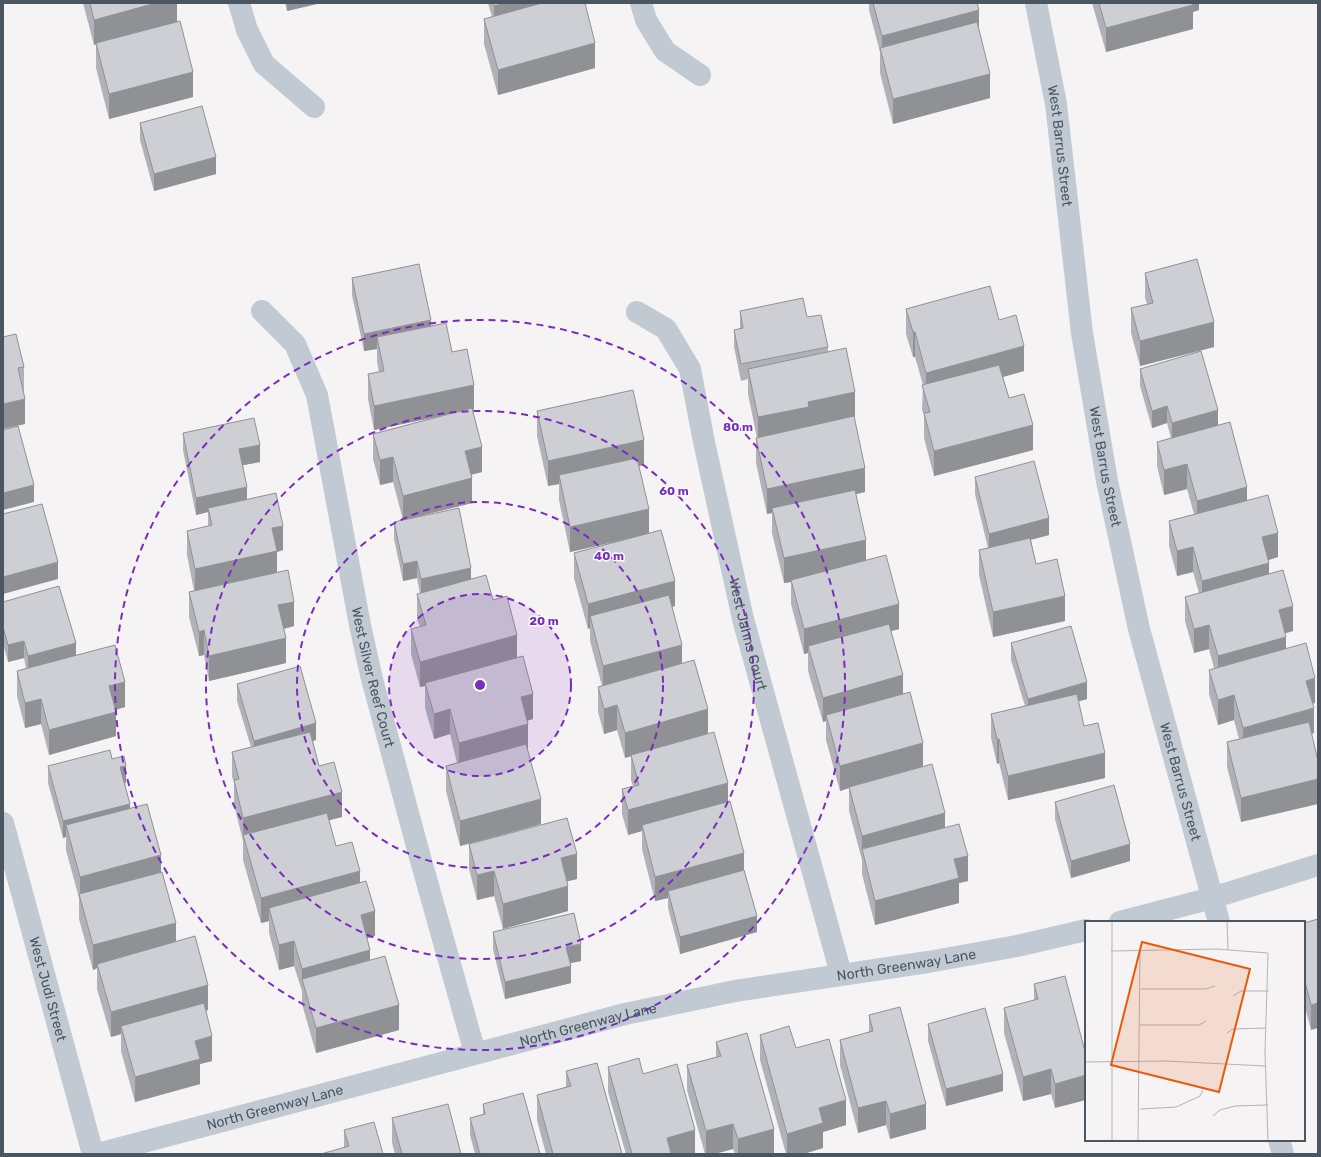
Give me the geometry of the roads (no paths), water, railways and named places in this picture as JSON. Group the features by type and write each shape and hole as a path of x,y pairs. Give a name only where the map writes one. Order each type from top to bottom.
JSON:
{"street":[{"path":"239,3 247,30 264,64 314,107"},
{"path":"641,3 646,20 665,51 700,75"},
{"name":"West Barrus Street","path":"1036,3 1056,104 1082,333 1107,481 1139,629 1219,921"},
{"name":"West Silver Reef Court","path":"262,311 295,344 317,395 360,625 371,675 418,850 476,1053"},
{"name":"West Jahns Court","path":"637,312 666,329 690,369 743,619 841,974"},
{"name":"West Judi Street","path":"3,823 94,1154"},
{"path":"1124,921 1212,898 1318,865"},
{"name":"North Greenway Lane","path":"98,1154 625,1014 734,990 943,959 1017,946 1085,930"},
{"path":"1279,1141 1283,1154"}]}
